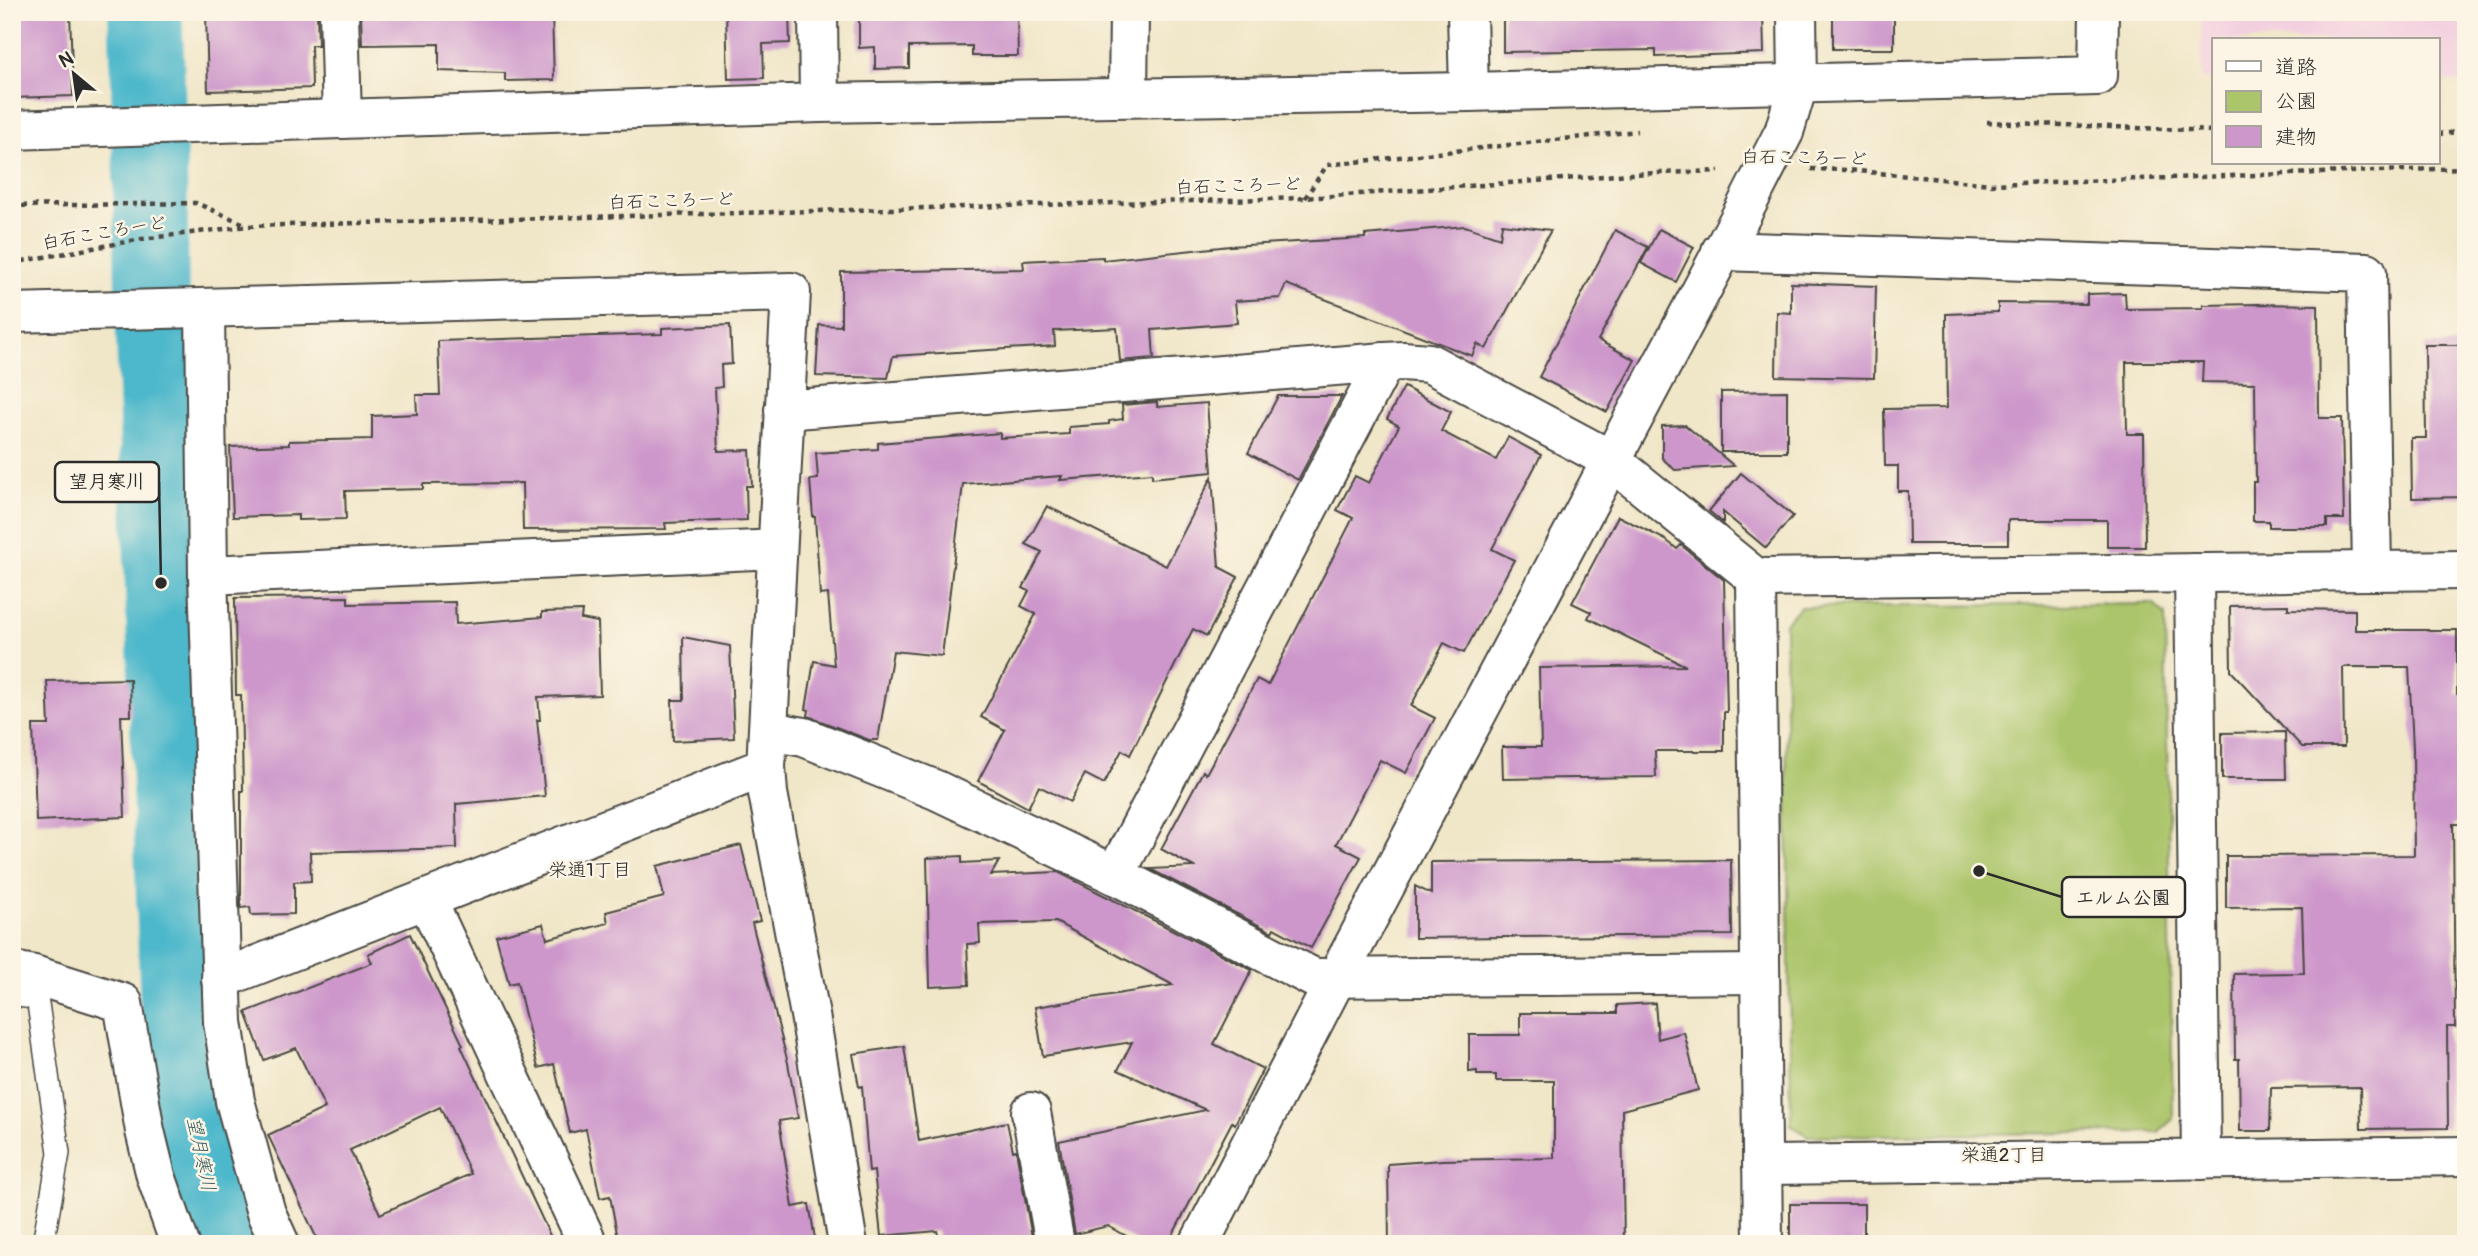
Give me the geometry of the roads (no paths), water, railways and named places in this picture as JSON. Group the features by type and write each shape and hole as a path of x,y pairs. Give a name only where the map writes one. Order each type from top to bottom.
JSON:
{"street":[{"path":"340,12 342,119"},
{"path":"818,12 819,103"},
{"path":"1128,96 1129,12"},
{"path":"1467,12 1469,92"},
{"path":"1199,1244 1784,131 1798,85 1797,12"},
{"path":"12,130 819,103 1469,92 2098,76 2099,12"},
{"path":"1721,251 2367,272 2372,571"},
{"path":"12,313 790,292 767,749 768,793 848,1244"},
{"path":"193,308 208,575 221,979 226,1046 235,1101 266,1213 281,1244"},
{"path":"1115,875 1385,362"},
{"path":"784,410 1385,362 1429,363 1611,460 1756,578 2466,570"},
{"path":"208,575 776,549"},
{"path":"2194,573 2201,1160"},
{"path":"1756,578 1763,1244"},
{"path":"221,979 427,900 767,749 804,737 936,790 1115,875 1314,978 1760,974"},
{"path":"427,900 588,1244"},
{"path":"24,985 122,1003 153,1165 180,1244"},
{"path":"1031,1112 1055,1244"},
{"path":"1762,1165 2466,1156"}],"lane":[{"path":"24,985 59,1153 43,1244"}],"waterway":[{"name":"望月寒川","path":"145,12 156,423 178,1038 189,1111 208,1191 228,1244"}],"place":[{"name":"望月寒川","path":"161,583"},
{"name":"エルム公園","path":"1979,871"}],"district":[{"name":"栄通1丁目","path":"590,870"},
{"name":"栄通2丁目","path":"2004,1155"}]}
